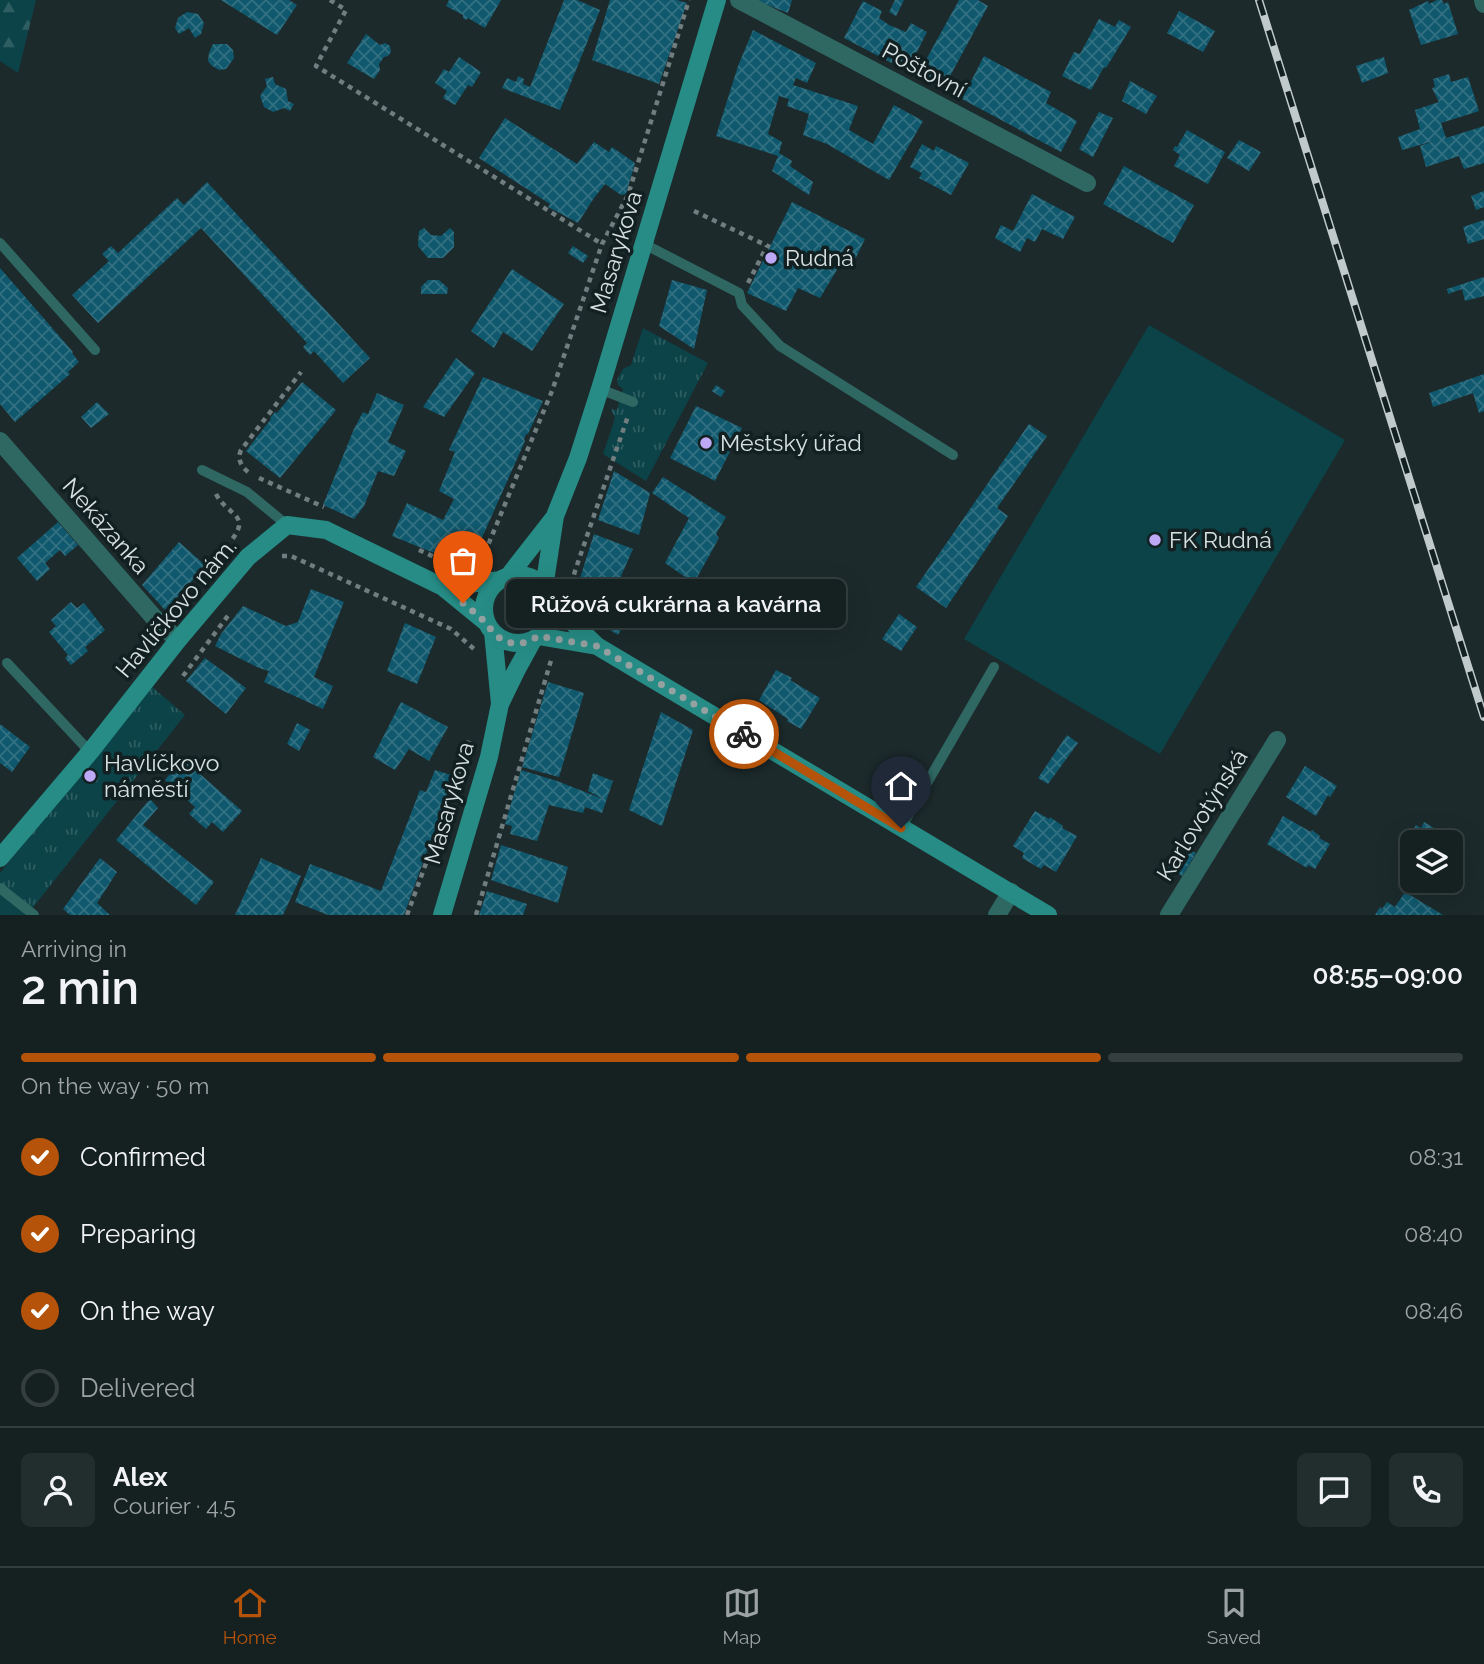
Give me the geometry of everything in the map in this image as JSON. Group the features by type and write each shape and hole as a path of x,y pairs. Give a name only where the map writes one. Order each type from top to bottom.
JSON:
{"street":[{"name":"Masarykova","path":"555,516 600,389 717,0"},
{"name":"Poštovní","path":"739,0 1087,183"},
{"name":"Nekázanka","path":"0,441 156,621 178,640"},
{"path":"500,704 490,628 484,611 486,599 491,588 504,579 555,516"},
{"path":"500,704 516,671 549,621 551,611 547,595 555,516"},
{"path":"287,525 326,530 443,587 501,639 511,643 523,643 536,638 597,646"},
{"name":"Havlíčkovo nám.","path":"0,858 248,557 287,525"},
{"path":"443,587 517,576 536,581 597,646 1048,915"},
{"name":"Masarykova","path":"442,915 489,757 500,704"},
{"name":"Karlovotýnská","path":"1169,915 1277,740"},
{"path":"997,915 1012,892"}],"lane":[{"path":"0,243 95,350"},
{"path":"644,244 739,293 742,305 780,346 953,455"},
{"path":"600,389 633,402"},
{"path":"202,470 247,492 287,525"},
{"path":"7,663 90,752"},
{"path":"901,828 994,667"},
{"path":"0,888 34,915"}],"path":[{"path":"330,0 346,10 316,66 602,244"},
{"path":"481,563 552,391 602,244 628,195 689,0"},
{"path":"639,157 649,160"},
{"path":"623,203 634,207"},
{"path":"694,211 768,247 740,300"},
{"path":"301,372 238,456 242,467 253,476 327,509"},
{"path":"575,571 633,402"},
{"path":"613,421 625,426"},
{"path":"598,468 609,472"},
{"path":"202,470 221,504 232,510 240,524 230,542"},
{"path":"414,547 464,570"},
{"path":"279,557 291,556 451,629 478,655"},
{"path":"183,676 233,610"},
{"path":"476,915 552,657"},
{"path":"407,915 473,729"}],"green space":[{"path":"0,0 36,0 18,73 0,61"},
{"name":"FK Rudná","path":"1149,325 1345,440 1160,754 964,639"},
{"path":"643,328 708,363 646,481 603,454 615,418 611,409 617,410 623,389 617,380 623,369 631,365"},
{"path":"151,686 185,715 27,915 0,915 0,873"}],"building":[{"path":"221,0 289,0 297,5 277,35"},
{"path":"449,0 501,0 485,28 468,18 466,20 463,15 446,6"},
{"path":"564,0 577,0 600,10 560,110 502,88 507,78 516,82 518,76 524,79 523,84 530,87"},
{"path":"610,0 677,0 687,3 659,84 592,60"},
{"path":"755,0 792,0 788,13"},
{"path":"895,0 904,0 896,16 889,12"},
{"path":"959,0 978,0 988,6 943,89 917,76"},
{"path":"1442,0 1444,4 1448,2 1458,34 1421,45 1409,10"},
{"path":"863,1 882,11 879,18 889,25 906,32 911,23 927,32 907,71 844,38"},
{"path":"1179,11 1215,31 1203,52 1167,33"},
{"path":"187,12 198,14 204,23 201,34 195,38 189,28 179,34 175,28 178,18"},
{"path":"1099,19 1115,27 1119,20 1131,27 1091,90 1062,76 1074,52 1080,54"},
{"path":"753,30 816,63 807,83 796,78 793,85 858,106 849,130 873,144 894,105 923,121 889,180 827,144 803,135 809,114 787,106 789,99 779,96 768,134 782,142 779,153 792,161 790,166 813,182 809,195 772,171 778,156 716,136 738,66"},
{"path":"366,34 380,45 385,43 390,46 391,52 379,64 380,70 374,79 347,63"},
{"path":"213,44 227,44 233,50 234,58 226,69 219,70 208,61"},
{"path":"984,56 1051,92 1046,103 1077,121 1061,152 962,99"},
{"path":"459,57 481,72 472,87 468,85 455,105 443,98 447,91 435,83 444,69 449,72"},
{"path":"1384,57 1388,73 1362,83 1356,66"},
{"path":"1449,74 1451,82 1468,77 1479,111 1441,123 1446,138 1484,126 1484,163 1464,169 1459,156 1426,167 1420,146 1434,141 1402,150 1398,137 1420,129 1415,110 1439,102 1432,88 1435,87 1433,79"},
{"path":"273,77 275,84 286,89 288,101 294,104 290,111 284,108 273,112 264,107 260,96 267,86 265,79"},
{"path":"1130,81 1157,96 1146,114 1122,101"},
{"path":"1099,112 1113,118 1093,157 1079,149"},
{"path":"505,118 577,164 594,142 609,152 612,147 635,163 626,194 621,195 605,184 578,223 548,207 550,204 479,158"},
{"path":"1187,130 1225,152 1208,184 1174,166 1180,155 1173,150"},
{"path":"1239,140 1261,152 1249,171 1227,158"},
{"path":"922,144 934,151 936,146 969,163 951,195 919,178 922,173 910,167"},
{"path":"1124,166 1194,205 1173,243 1103,204"},
{"path":"207,182 370,358 343,383 314,351 310,355 303,347 307,343 201,228 98,323 72,295 109,261 102,254 111,246 118,253 177,198 184,205"},
{"path":"1484,191 1484,207 1476,210 1471,196"},
{"path":"1032,194 1075,217 1063,239 1042,229 1035,242 1027,238 1020,252 995,238 1001,225 1013,231"},
{"path":"792,202 865,239 851,268 841,263 820,298 798,288 786,311 747,293"},
{"path":"1484,220 1484,239 1468,244 1463,227"},
{"path":"424,228 431,235 441,236 450,228 454,232 454,247 443,258 428,258 418,246 419,231"},
{"path":"573,246 588,256 583,263 568,253"},
{"path":"0,268 79,362 68,372 70,374 15,422 0,404"},
{"path":"512,269 564,304 532,351 503,332 494,348 471,331"},
{"path":"1484,277 1484,296 1465,301 1462,289 1448,294 1447,289"},
{"path":"428,280 439,280 448,288 447,294 421,294 421,287"},
{"path":"672,280 707,290 694,349 659,326"},
{"path":"456,358 475,373 444,417 423,407"},
{"path":"1484,374 1484,411 1479,413 1473,393 1433,407 1429,393"},
{"path":"483,377 543,401 469,567 392,536 407,503 443,520 454,499 439,491 455,452 449,450"},
{"path":"302,382 336,410 280,478 246,451 270,418"},
{"path":"716,385 725,391 721,397 712,391"},
{"path":"377,393 404,405 388,442 406,451 394,476 378,471 364,506 354,519 323,505 354,429 363,412 368,414"},
{"path":"97,402 109,414 91,428 81,417"},
{"name":"Městský úřad","path":"696,406 742,428 715,481 670,458"},
{"path":"1029,424 1047,436 997,508 1008,516 946,608 916,587"},
{"path":"614,471 650,493 639,535 598,520"},
{"path":"663,477 726,517 716,534 719,538 694,583 665,563 689,518 652,493"},
{"path":"58,522 78,545 65,556 60,550 45,563 50,569 37,581 17,558"},
{"path":"594,534 633,549 621,576 626,582 625,586 641,597 618,635 578,610 573,600"},
{"path":"179,542 206,566 165,610 142,585"},
{"path":"311,589 344,602 314,677 333,686 323,709 264,682 269,671 215,646 243,606 286,626 298,622"},
{"path":"71,602 77,608 84,603 105,630 85,647 88,651 71,665 65,658 68,655 49,632 56,626 51,620"},
{"path":"899,614 917,627 901,651 882,639"},
{"path":"405,623 436,637 417,684 387,671"},
{"path":"205,658 246,688 226,714 186,681"},
{"path":"776,670 820,698 801,729 759,700"},
{"path":"548,682 584,693 559,777 522,767"},
{"path":"401,702 448,727 429,761 409,749 395,770 373,757"},
{"path":"661,712 693,730 662,826 629,810"},
{"path":"297,723 310,730 299,751 287,744"},
{"path":"0,724 30,747 12,772 0,763"},
{"path":"1067,735 1078,743 1048,784 1038,778"},
{"path":"183,759 242,811 223,832 212,822 206,829 189,814 195,807 165,780"},
{"path":"1305,766 1337,786 1330,797 1328,795 1316,816 1286,797"},
{"path":"435,770 454,776 404,915 328,915 295,902 310,864 381,891 420,790 426,792"},
{"path":"521,770 603,799 588,791 593,773 613,781 602,813 585,807 583,813 549,805 537,841 510,834 512,826 505,824"},
{"path":"150,799 158,808 143,825 214,882 196,905 116,840"},
{"path":"1035,811 1049,819 1050,817 1077,836 1056,872 1044,865 1041,869 1022,858 1024,853 1013,846"},
{"path":"1283,816 1311,832 1312,830 1330,844 1315,869 1308,865 1307,868 1267,844"},
{"path":"1424,822 1437,830 1413,830 1416,825 1421,828"},
{"path":"1179,843 1196,853 1182,876 1165,866"},
{"path":"501,845 568,867 558,903 491,880"},
{"path":"100,858 117,872 97,903 110,915 70,915 63,909"},
{"path":"261,858 301,876 283,915 235,915"},
{"path":"487,891 527,904 523,915 479,915"},
{"path":"1407,893 1443,915 1375,915 1387,902 1395,907"}],"railway":[{"path":"1259,0 1484,717"}],"way so far":[{"path":"463,603 487,623 496,636 506,641 523,643 538,636 597,646 744,734"}],"place":[{"name":"Rudná","path":"771,258"},
{"name":"Městský úřad","path":"706,443"},
{"name":"FK Rudná","path":"1155,540"},
{"name":"Růžová cukrárna a kavárna","path":"463,603"},
{"name":"Havlíčkovo náměstí","path":"90,776"}],"route":[{"path":"744,734 901,828"}]}
